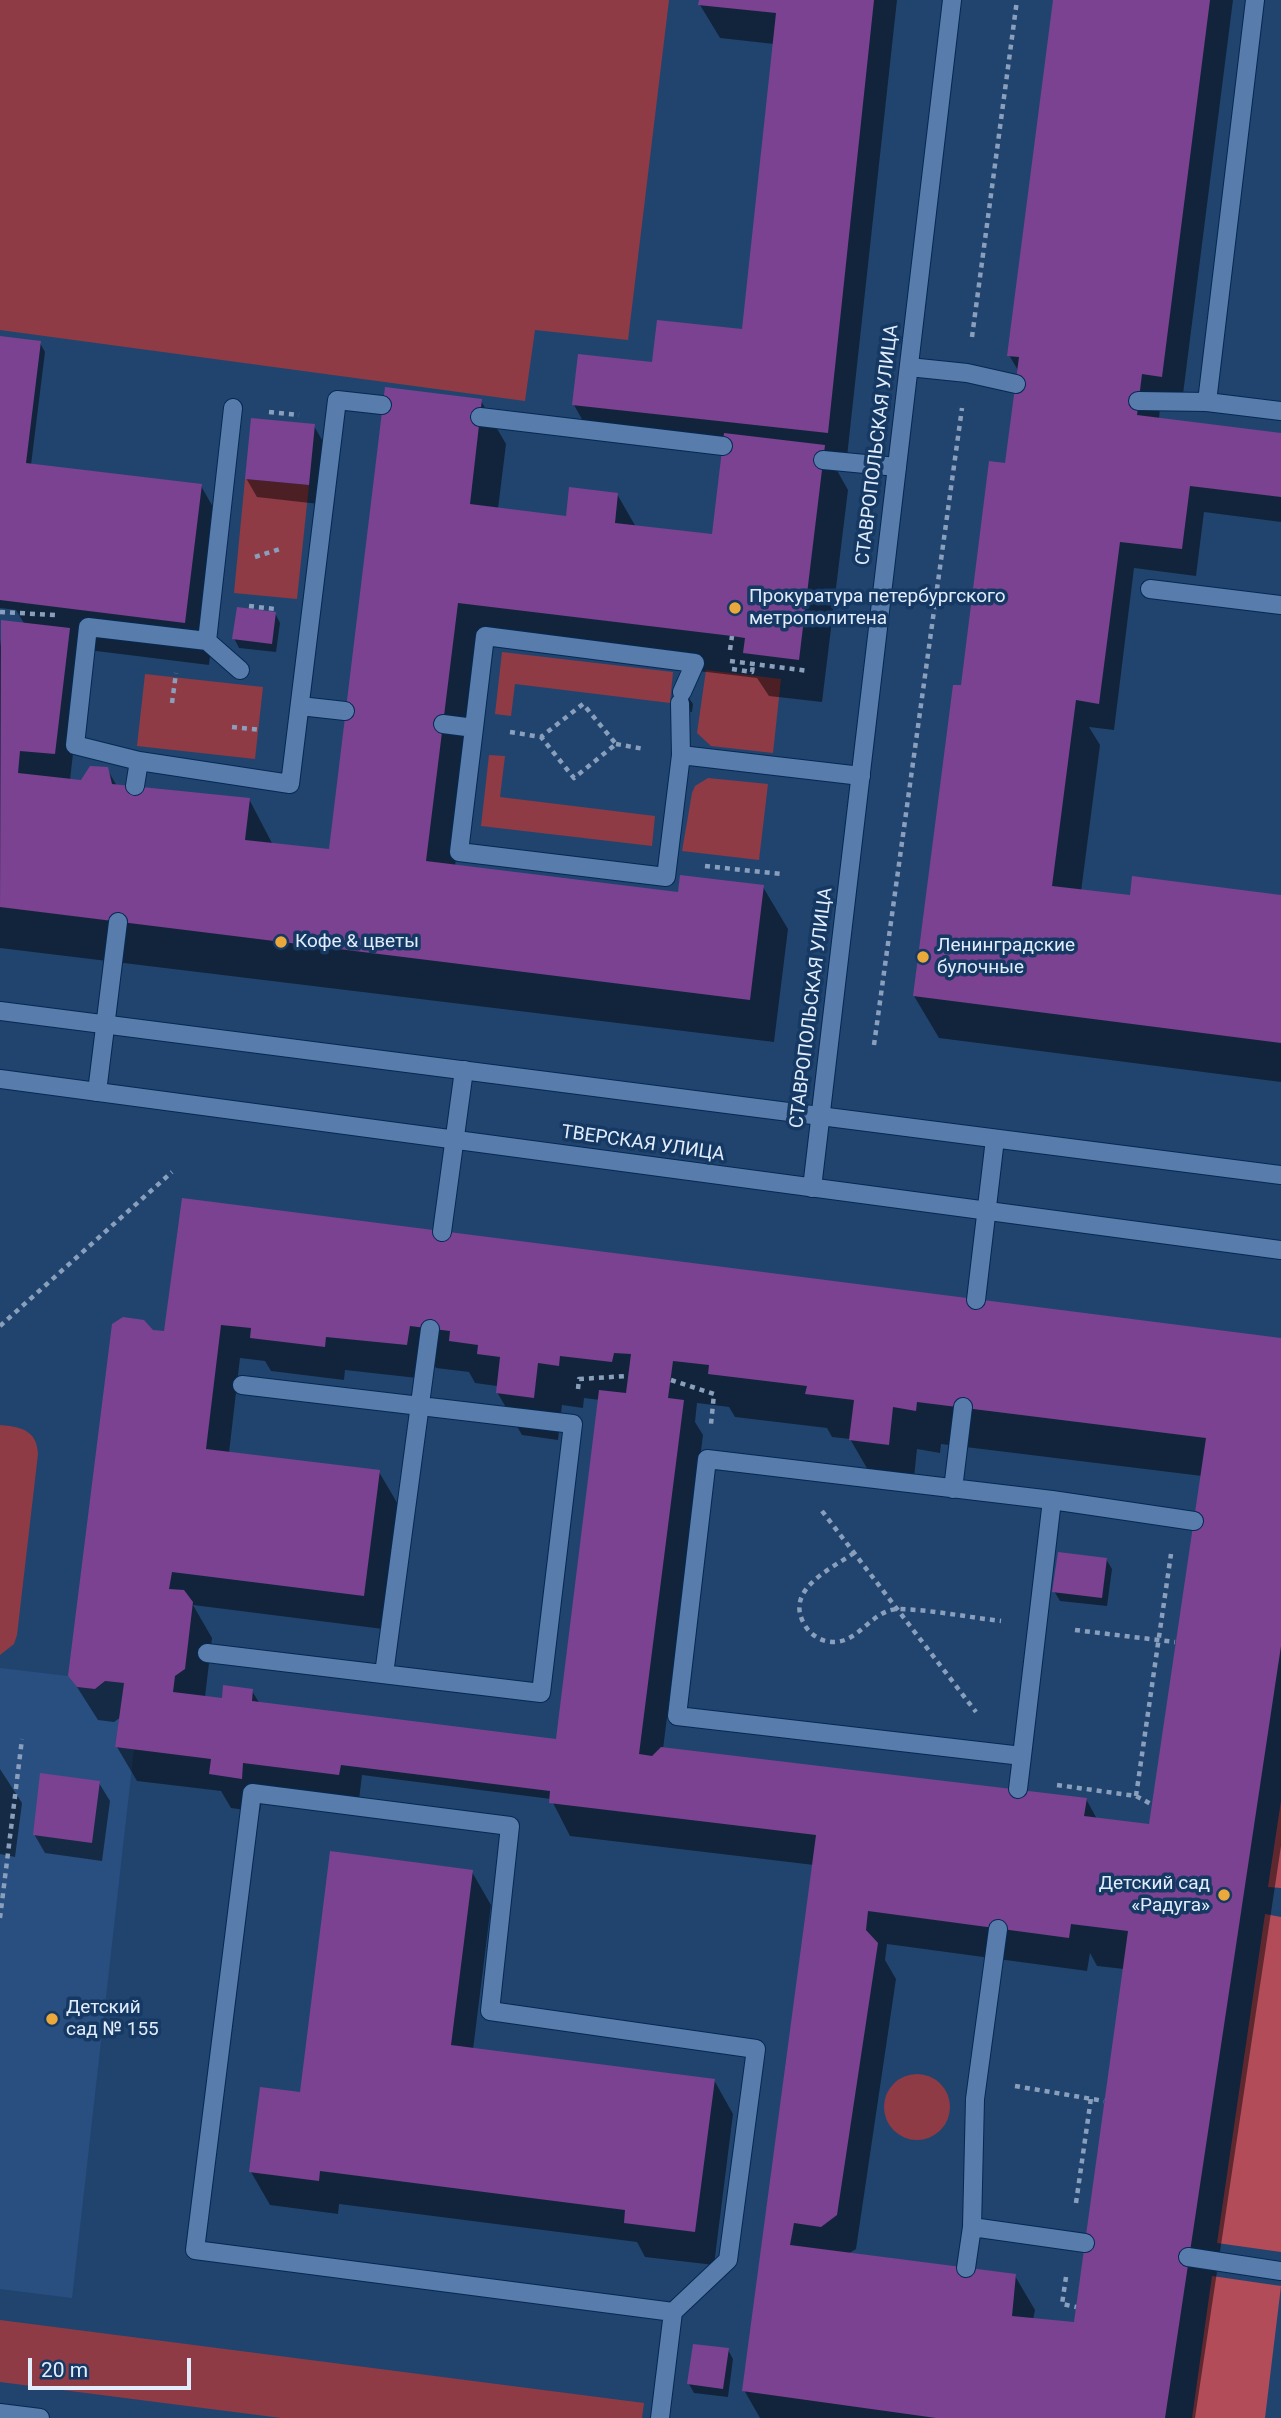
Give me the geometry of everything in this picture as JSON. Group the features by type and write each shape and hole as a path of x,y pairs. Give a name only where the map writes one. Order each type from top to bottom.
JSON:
{"street":[{"name":"СТАВРОПОЛЬСКАЯ УЛИЦА","path":"812,1188 952,0"},
{"path":"1206,402 1255,0"},
{"path":"909,367 967,373 1016,384"},
{"path":"240,670 207,641 89,627 75,745 139,761 290,784 337,400 382,405"},
{"path":"1138,401 1206,402 1281,411"},
{"path":"207,641 233,408"},
{"path":"480,417 723,446"},
{"path":"823,460 897,467"},
{"path":"1150,589 1281,606"},
{"path":"485,636 695,663 681,698 681,755 666,877 459,852 474,728 485,636"},
{"path":"300,706 345,711"},
{"path":"443,724 474,728"},
{"path":"681,755 861,776"},
{"path":"135,786 139,761"},
{"path":"97,1093 118,922"},
{"path":"0,1011 1281,1175"},
{"path":"442,1232 464,1070"},
{"name":"ТВЕРСКАЯ УЛИЦА","path":"0,1079 1281,1250"},
{"path":"976,1300 995,1139"},
{"path":"384,1674 430,1329"},
{"path":"207,1653 541,1693 573,1424 242,1385"},
{"path":"953,1489 963,1407"},
{"path":"1022,1756 677,1716 707,1460 1052,1500 1185,1520"},
{"path":"1018,1784 1052,1500"},
{"path":"660,2418 673,2312 728,2260 756,2049 490,2011 510,1826 252,1793 195,2250 673,2312"},
{"path":"966,2268 971,2227 978,2080 998,1929"},
{"path":"971,2227 1085,2243"},
{"path":"1188,2257 1281,2271"},
{"path":"0,2413 40,2418"}],"path":[{"path":"874,1045 1017,0"},
{"path":"233,408 335,418"},
{"path":"212,581 236,564 303,540 321,529"},
{"path":"212,601 311,614"},
{"path":"0,612 34,612"},
{"path":"729,661 809,671"},
{"path":"583,704 616,744 574,778 541,737 583,704"},
{"path":"668,861 781,874"},
{"path":"0,1326 172,1172"},
{"path":"671,1380 714,1394 707,1460"},
{"path":"791,1470 978,1716 1022,1756"},
{"path":"1136,1796 1185,1520"},
{"path":"854,1553 806,1586 799,1601 800,1616 807,1630 820,1639 835,1642 850,1638 878,1615 896,1609"},
{"path":"0,1918 22,1739"},
{"path":"1018,1784 1136,1796 1151,1804"},
{"path":"978,2080 1104,2101"}],"shaded area":[{"path":"0,0 669,0 628,340 535,330 525,401 0,330"},
{"path":"245,479 309,485 297,599 234,593"},
{"path":"502,652 673,672 670,703 515,684 511,716 495,714"},
{"path":"706,670 781,679 773,753 711,746 697,733"},
{"path":"145,674 263,687 255,759 137,746"},
{"path":"489,755 505,756 500,797 655,816 652,846 481,826"},
{"path":"708,778 768,784 759,860 682,851 692,793 695,786"},
{"path":"0,1425 26,1431 35,1440 38,1454 17,1635 14,1644 0,1655"},
{"name":"Детский сад № 155","path":"0,1668 68,1676 77,1687 95,1689 105,1681 124,1683 115,1747 134,1749 72,2298 0,2289"},
{"path":"1281,1801 1281,1888 1268,1887"},
{"path":"1265,1914 1281,1917 1281,2252 1217,2243"},
{"path":"917,2074 930,2076 940,2084 948,2094 948,2120 940,2130 930,2138 917,2140 904,2138 894,2130 886,2120 884,2107 886,2094 894,2084 904,2076"},
{"path":"1212,2276 1281,2286 1265,2418 1192,2418"},
{"path":"0,2320 644,2403 642,2418 281,2418 0,2382"}],"building":[{"path":"699,0 874,0 828,433 572,405 578,354 652,362 657,320 742,329 776,13 698,5"},
{"path":"1053,0 1210,0 1162,377 1142,374 1137,415 1281,433 1281,497 1190,486 1182,549 1120,542 1099,704 1076,700 1052,886 1130,895 1132,876 1281,895 1281,1043 913,996 953,685 961,685 989,461 1005,463 1019,357 1007,356"},
{"path":"0,336 41,341 26,463 202,484 185,623 0,600"},
{"path":"385,387 482,399 470,504 566,516 569,487 618,493 615,523 712,534 724,433 825,445 799,660 743,653 745,638 458,603 426,861 678,892 680,875 764,885 750,1000 0,907 1,620 70,628 55,754 20,751 18,773 81,780 90,766 108,767 112,784 250,798 245,840 329,849"},
{"path":"251,418 315,424 309,485 245,479"},
{"path":"237,607 276,612 272,644 232,639"},
{"path":"182,1198 1281,1338 1281,1646 1165,2418 936,2418 742,2391 816,1835 549,1803 550,1791 341,1765 339,1775 243,1763 242,1779 209,1774 211,1759 115,1747 124,1683 105,1681 95,1689 77,1687 68,1676 112,1324 123,1317 144,1320 153,1330 164,1331","holes":["221,1325 251,1328 250,1338 325,1347 326,1337 407,1345 410,1326 450,1331 449,1341 478,1345 477,1354 500,1357 496,1393 534,1398 538,1363 559,1366 560,1356 612,1362 614,1353 631,1354 626,1393 599,1390 556,1739 252,1701 253,1689 223,1685 222,1698 173,1692 175,1676 185,1669 193,1602 184,1590 169,1589 172,1572 364,1596 380,1470 206,1449","673,1361 709,1365 708,1374 807,1386 805,1394 854,1400 849,1440 889,1445 893,1407 916,1411 917,1402 1206,1438 1149,1824 1084,1816 1087,1798 661,1747 652,1756 639,1754 684,1400 668,1398","868,1911 1069,1938 1071,1924 1128,1931 1074,2322 1012,2316 1016,2274 790,2245 794,2223 821,2227 837,2215 878,1943 866,1930"]},
{"path":"1058,1552 1107,1558 1102,1598 1052,1592"},
{"path":"40,1773 100,1781 92,1843 33,1835"},
{"path":"330,1851 473,1870 451,2045 715,2079 695,2232 624,2223 625,2210 320,2171 319,2181 249,2172 260,2087 300,2092"},
{"path":"693,2344 729,2348 723,2389 687,2384"}],"place":[{"name":"Прокуратура петербургского метрополитена","path":"735,608"},
{"name":"Кофе & цветы","path":"281,942"},
{"name":"Ленинградские булочные","path":"923,957"},
{"name":"Детский сад «Радуга»","path":"1224,1895"},
{"name":"Детский сад № 155","path":"52,2019"}]}
